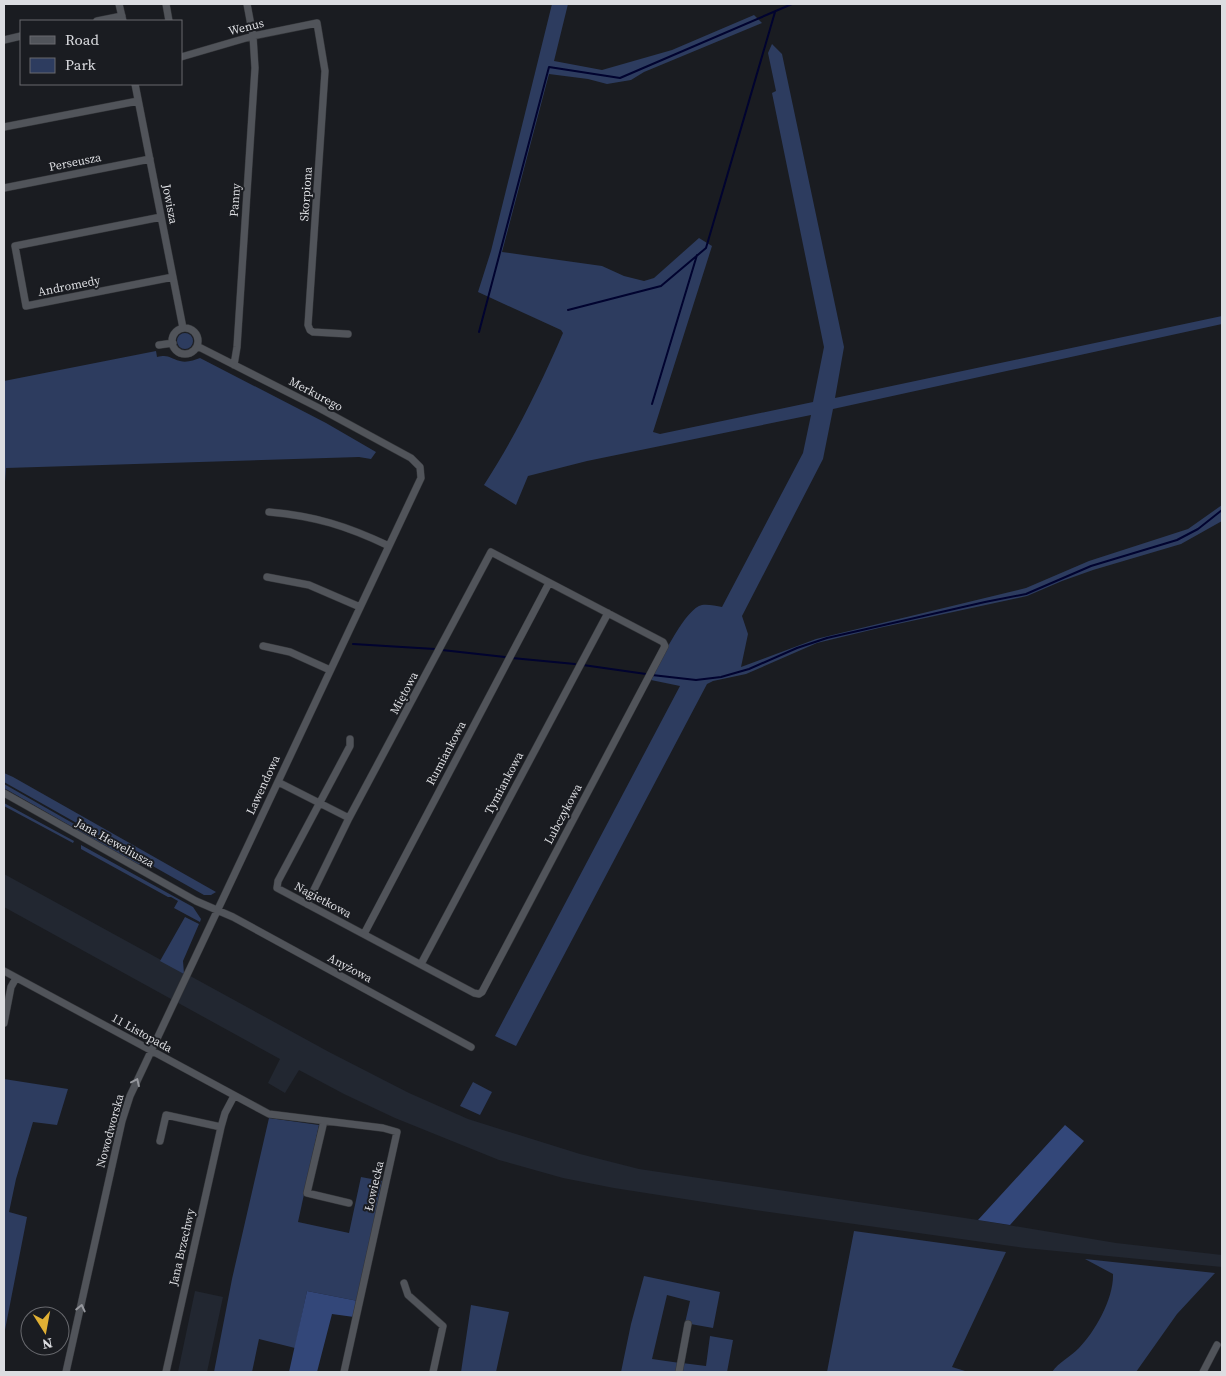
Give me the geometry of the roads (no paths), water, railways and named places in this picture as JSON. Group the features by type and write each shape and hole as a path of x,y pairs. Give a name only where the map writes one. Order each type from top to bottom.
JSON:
{"street":[{"path":"110,20 123,19 120,4"},
{"path":"166,4 169,20"},
{"name":"Panny","path":"234,365 237,347 255,68 253,36 247,4"},
{"name":"Wenus","path":"182,57 253,36 317,23"},
{"name":"Skorpiona","path":"317,23 325,71 308,326 314,332 348,334"},
{"path":"4,40 20,36"},
{"name":"Jowisza","path":"135,85 183,328"},
{"path":"4,127 138,100"},
{"name":"Perseusza","path":"4,188 150,159"},
{"name":"Andromedy","path":"161,217 15,246 26,306 173,277"},
{"path":"183,328 188,328 196,333 198,337 197,346 192,352 184,354 176,350 173,343 174,335 183,328"},
{"path":"159,346 173,343"},
{"name":"Merkurego","path":"197,346 312,404 414,460 420,468"},
{"name":"Lawendowa","path":"217,910 421,478 420,468"},
{"path":"269,512 319,519 350,528 389,546"},
{"name":"Miętowa","path":"306,904 349,818 491,552 549,583"},
{"path":"267,577 309,585 360,607"},
{"name":"Lubczykowa","path":"364,934 474,993 479,994 482,992 665,646 663,642 549,583"},
{"name":"Rumiankowa","path":"364,934 549,583"},
{"name":"Tymiankowa","path":"421,964 608,613"},
{"path":"263,646 290,652 330,670"},
{"name":"Nagietkowa","path":"350,739 350,746 276,885 277,888 364,934"},
{"path":"278,782 349,818"},
{"name":"Jana Heweliusza","path":"4,793 196,901 217,910"},
{"name":"Nowodworska","path":"66,1372 122,1121 130,1096 217,910"},
{"name":"Anyżowa","path":"217,910 341,975 471,1047"},
{"name":"11 Listopada","path":"4,971 269,1114"},
{"path":"4,1022 16,978"},
{"name":"Jana Brzechwy","path":"166,1372 221,1127 234,1096"},
{"name":"Łowiecka","path":"269,1114 383,1128 397,1132 344,1372"},
{"path":"160,1141 166,1115 221,1127"},
{"path":"324,1121 307,1193 349,1203"},
{"path":"404,1283 408,1295 443,1326 433,1372"},
{"path":"679,1372 688,1324"},
{"path":"1203,1372 1217,1345"}],"waterway":[{"path":"479,332 549,67 620,78 792,4"},
{"path":"568,310 661,286 706,248 775,12"},
{"path":"652,404 697,255"},
{"path":"652,675 696,680 721,677 749,669 797,648 827,638 1026,594 1091,566 1177,540 1198,529 1222,510"},
{"path":"353,644 435,649"},
{"path":"442,650 505,657"},
{"path":"512,658 575,664"},
{"path":"583,665 646,674"}]}
